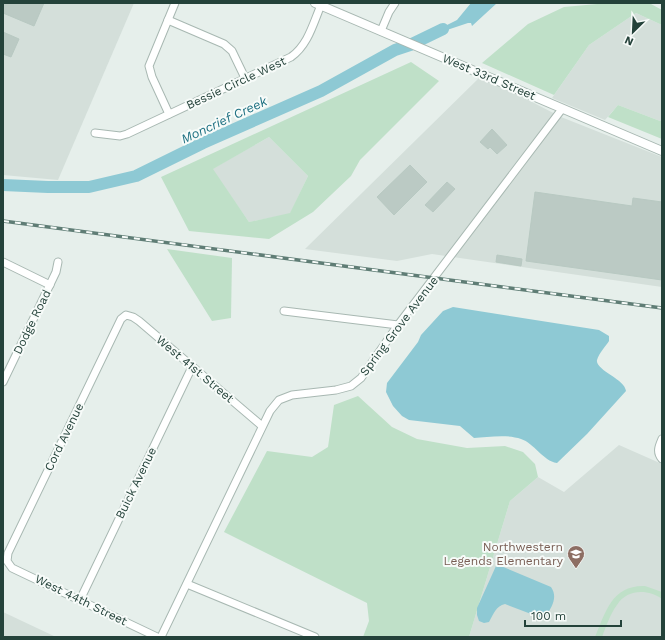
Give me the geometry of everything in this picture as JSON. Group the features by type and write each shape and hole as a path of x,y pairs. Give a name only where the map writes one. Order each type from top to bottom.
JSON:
{"street":[{"path":"169,114 150,71 151,59 175,3"},
{"path":"381,30 395,3"},
{"name":"West 33rd Street","path":"318,4 662,151"},
{"name":"Bessie Circle West","path":"95,133 120,136 127,134 291,57 297,53 306,40 318,4"},
{"path":"168,20 224,44 232,51 245,78"},
{"name":"Spring Grove Avenue","path":"161,637 270,411 279,400 292,395 336,390 351,386 361,378 398,325 562,109"},
{"path":"3,262 50,285"},
{"name":"Dodge Road","path":"3,382 56,272 58,262"},
{"path":"284,311 398,325"},
{"name":"West 41st Street","path":"126,315 133,317 138,321 262,426"},
{"name":"Cord Avenue","path":"7,561 8,553 111,338 121,319 126,315"},
{"name":"Buick Avenue","path":"80,600 192,367"},
{"path":"661,457 659,447 662,439"},
{"name":"West 44th Street","path":"7,561 12,568 157,637"},
{"path":"187,584 315,637"}],"shaded area":[{"path":"3,3 134,3 58,180 3,175"},
{"path":"636,13 662,25 662,120 660,121 618,105 605,120 552,98 589,45"},
{"path":"480,77 503,87 561,117 662,157 662,287 432,254 397,261 305,249"},
{"path":"269,137 308,176 290,214 249,222 212,169"},
{"name":"Northwestern Legends Elementary","path":"619,445 662,464 662,637 469,637 510,501 538,477 564,492"},
{"path":"3,612 56,637 3,637"}],"green space":[{"path":"608,3 651,4 662,10 662,25 636,13 589,45 554,95 482,63 528,24 564,7"},
{"path":"411,62 439,81 360,160 351,176 313,212 269,239 189,231 161,177","holes":["269,137 308,176 290,213 249,222 213,169"]},
{"path":"618,105 660,121 662,120 662,139 608,117"},
{"path":"167,249 232,258 231,318 212,321"},
{"path":"358,396 392,427 417,439 467,448 505,446 523,452 535,464 538,477 510,501 469,637 363,637 369,621 367,603 224,532 267,451 312,457 328,447 334,405"},
{"path":"645,586 662,592 662,599 650,593 644,592 632,593 626,596 621,600 615,609 608,621 602,637 595,637 612,601 625,590"}],"water":[{"path":"471,3 497,3 472,26 471,23 468,23 444,31 443,27 457,20"},
{"path":"453,307 599,330 609,336 609,341 598,357 598,364 621,382 626,391 587,434 557,463 547,459 526,441 516,437 498,436 474,438 460,426 409,420 402,416 393,406 386,392 387,383 418,342 421,335 443,311"},
{"path":"496,566 501,566 551,587 554,598 552,606 546,616 539,617 505,604 497,608 489,622 484,623 479,621 477,608"}],"building":[{"path":"3,3 44,3 34,26 3,13"},
{"path":"3,32 19,39 11,57 3,54"},
{"path":"492,129 507,145 497,154 490,147 488,149 480,142"},
{"path":"410,165 427,182 394,215 377,197"},
{"path":"447,182 455,189 433,212 425,205"},
{"path":"535,192 632,206 633,198 662,202 662,280 526,261"},
{"path":"497,255 522,259 521,266 496,262"}],"waterway":[{"name":"Moncrief Creek","path":"3,185 89,187 136,176 203,143 321,91 395,50 410,45 443,29"}],"railway":[{"path":"3,221 662,308"}],"place":[{"name":"Northwestern Legends Elementary","path":"576,569"}]}
